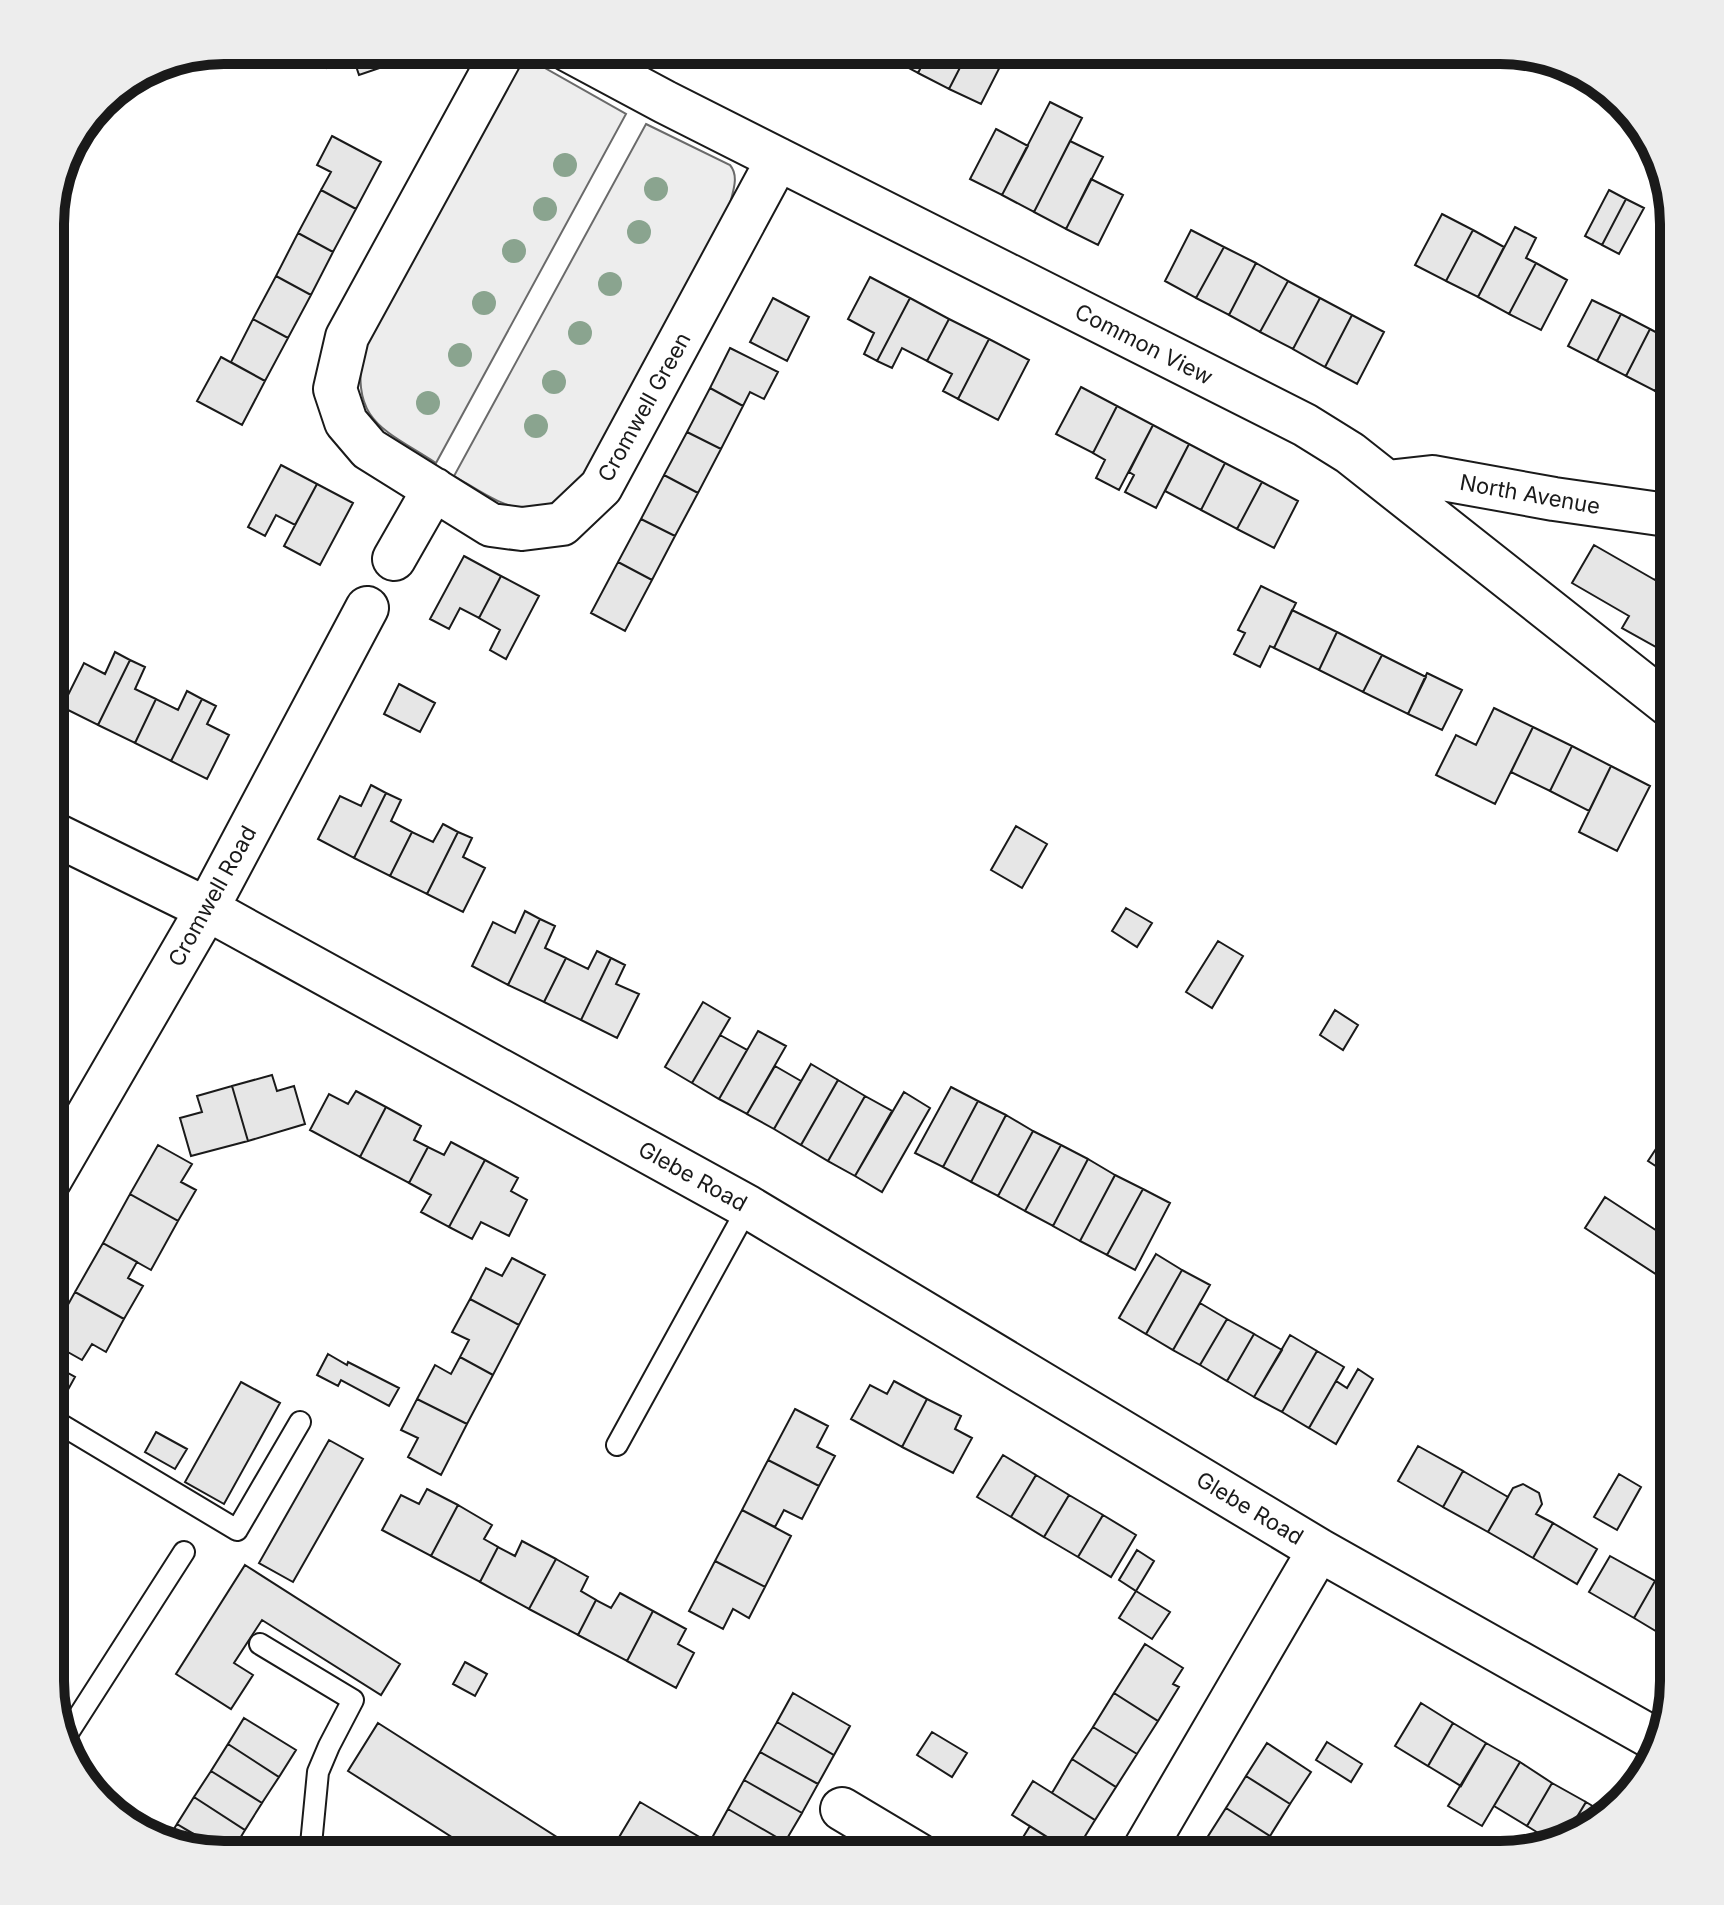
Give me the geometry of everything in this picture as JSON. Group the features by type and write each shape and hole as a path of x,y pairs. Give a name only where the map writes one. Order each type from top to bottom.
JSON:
{"street":[{"name":"Cromwell Green","path":"496,64 347,337 335,389 346,422 369,449 491,525 522,529 562,524 601,487 778,159"},
{"name":"Common View","path":"595,64 1305,425 1350,453 1660,698"},
{"name":"North Avenue","path":"1387,482 1432,477 1660,514"},
{"path":"394,559 434,489"},
{"name":"Cromwell Road","path":"64,1156 207,909 367,608"},
{"name":"Glebe Road","path":"64,839 207,909 748,1207 1319,1550 1650,1737"},
{"name":"Glebe Road","path":"1149,1841 1319,1550"},
{"path":"842,1809 896,1841"}],"lane":[{"path":"617,1445 748,1207"},
{"path":"64,1426 237,1530 300,1422"},
{"path":"71,1729 184,1552"},
{"path":"260,1644 353,1700 318,1772 311,1841"}],"shaded area":[{"path":"522,64 543,67 626,114 436,463 386,431 367,408 360,373 363,349 511,73"},
{"path":"646,124 730,165 735,180 729,208 577,489 542,507 510,506 454,476"}],"building":[{"path":"355,64 391,64 359,75"},
{"path":"901,64 923,64 918,73"},
{"path":"923,64 962,64 949,89 918,73"},
{"path":"962,64 1001,64 981,104 949,89"},
{"path":"1050,102 1082,118 1034,212 1002,195"},
{"path":"996,129 1028,146 1002,195 970,179"},
{"path":"332,136 381,162 356,209 321,190 331,172 317,165"},
{"path":"1070,141 1103,157 1066,229 1034,212"},
{"path":"1091,179 1123,195 1098,245 1066,229"},
{"path":"321,190 356,209 333,252 298,233"},
{"path":"1609,190 1626,199 1602,245 1585,236"},
{"path":"1626,199 1644,208 1619,254 1602,245"},
{"path":"1442,214 1473,230 1446,281 1415,265"},
{"path":"1515,227 1536,238 1526,258 1536,263 1509,314 1478,297"},
{"path":"1191,230 1224,247 1196,298 1165,281"},
{"path":"1473,230 1504,247 1478,297 1446,281"},
{"path":"298,233 333,252 311,295 276,276"},
{"path":"1224,247 1256,263 1229,315 1196,298"},
{"path":"1256,263 1288,281 1260,332 1229,315"},
{"path":"1536,263 1567,280 1541,330 1509,314"},
{"path":"276,276 311,295 288,338 253,319"},
{"path":"870,277 910,298 877,361 864,354 874,333 848,319"},
{"path":"1288,281 1320,298 1293,349 1260,332"},
{"path":"773,298 809,317 787,361 750,342"},
{"path":"910,298 949,319 927,361 902,348 892,368 877,361"},
{"path":"1320,298 1352,315 1325,367 1293,349"},
{"path":"1592,300 1621,314 1597,361 1568,346"},
{"path":"1621,314 1650,329 1626,376 1597,361"},
{"path":"1352,315 1384,332 1357,384 1325,367"},
{"path":"253,319 288,338 265,381 231,362"},
{"path":"949,319 989,339 958,399 943,391 952,374 927,361"},
{"path":"1650,329 1660,334 1660,381 1655,391 1626,376"},
{"path":"989,339 1029,360 998,420 958,399"},
{"path":"730,348 778,372 764,399 750,392 743,406 710,388"},
{"path":"221,357 265,381 242,425 197,401"},
{"path":"1081,387 1117,406 1093,453 1056,434"},
{"path":"710,388 743,406 721,449 687,432"},
{"path":"1117,406 1153,425 1119,490 1096,478 1105,460 1093,453"},
{"path":"1153,425 1189,444 1156,508 1125,492 1134,475 1129,472"},
{"path":"687,432 721,449 698,493 664,475"},
{"path":"1189,444 1225,463 1201,510 1165,491"},
{"path":"1225,463 1262,482 1237,529 1201,510"},
{"path":"281,465 317,484 295,525 276,515 265,536 248,527"},
{"path":"664,475 698,493 675,536 641,519"},
{"path":"1262,482 1298,501 1274,548 1237,529"},
{"path":"317,484 353,503 320,565 284,546"},
{"path":"641,519 675,536 652,580 618,562"},
{"path":"1594,545 1655,580 1660,571 1660,649 1622,628 1629,616 1572,583"},
{"path":"464,556 501,576 479,618 460,608 449,629 430,619"},
{"path":"618,562 652,580 625,631 591,613"},
{"path":"501,576 539,596 506,659 490,650 500,630 479,618"},
{"path":"1261,586 1296,603 1274,648 1270,646 1260,667 1234,654 1245,633 1238,630"},
{"path":"1292,610 1337,632 1319,670 1274,648"},
{"path":"1337,632 1382,655 1363,692 1319,670"},
{"path":"115,652 130,660 98,725 64,708 84,663 105,674"},
{"path":"1382,655 1426,677 1408,714 1363,692"},
{"path":"130,660 145,667 135,689 156,699 135,743 98,725"},
{"path":"1427,673 1462,690 1442,730 1408,714"},
{"path":"399,684 435,703 420,732 384,714"},
{"path":"187,691 202,699 171,761 135,743 156,699 178,710"},
{"path":"202,699 216,706 207,724 229,735 207,779 171,761"},
{"path":"1494,708 1533,727 1495,804 1436,775 1456,735 1476,745"},
{"path":"1533,727 1572,746 1550,791 1511,772"},
{"path":"1572,746 1611,766 1589,811 1550,791"},
{"path":"1611,766 1650,786 1617,851 1579,832"},
{"path":"371,785 386,793 354,858 318,839 340,796 361,806"},
{"path":"386,793 401,800 391,821 412,832 390,876 354,858"},
{"path":"443,824 458,832 427,894 390,876 412,832 433,842"},
{"path":"1016,826 1047,844 1022,888 991,870"},
{"path":"458,832 472,838 463,857 485,868 463,912 427,894"},
{"path":"1126,908 1152,923 1137,947 1112,931"},
{"path":"525,911 540,919 508,985 472,966 493,922 515,933"},
{"path":"540,919 555,926 545,948 566,958 544,1002 508,985"},
{"path":"1218,941 1243,956 1212,1008 1186,992"},
{"path":"597,951 611,958 581,1020 544,1002 566,958 588,969"},
{"path":"611,958 625,965 616,984 639,994 617,1038 581,1020"},
{"path":"703,1002 730,1018 692,1083 665,1067"},
{"path":"1335,1010 1358,1025 1343,1050 1320,1035"},
{"path":"758,1031 786,1046 747,1114 719,1099"},
{"path":"720,1035 747,1050 719,1099 692,1083"},
{"path":"811,1064 838,1080 801,1145 774,1129"},
{"path":"775,1066 801,1081 774,1129 747,1114"},
{"path":"272,1075 277,1091 294,1086 305,1124 248,1141 232,1086"},
{"path":"838,1080 865,1096 828,1161 801,1145"},
{"path":"232,1086 248,1141 191,1156 180,1118 202,1112 197,1096"},
{"path":"951,1087 978,1101 943,1167 915,1153"},
{"path":"356,1091 386,1107 360,1157 310,1130 329,1094 348,1104"},
{"path":"904,1092 930,1108 882,1192 855,1176"},
{"path":"865,1096 892,1111 855,1176 828,1161"},
{"path":"978,1101 1006,1115 971,1182 943,1167"},
{"path":"386,1107 421,1126 414,1140 428,1147 409,1183 360,1157"},
{"path":"1006,1115 1033,1131 998,1196 971,1182"},
{"path":"1033,1131 1061,1145 1025,1211 998,1196"},
{"path":"451,1142 485,1160 449,1227 421,1212 431,1195 409,1183 428,1147 444,1155"},
{"path":"1660,1143 1660,1169 1648,1161"},
{"path":"158,1145 192,1164 181,1182 196,1190 178,1221 130,1194"},
{"path":"1061,1145 1088,1159 1053,1226 1025,1211"},
{"path":"1088,1159 1115,1175 1080,1241 1053,1226"},
{"path":"485,1160 518,1178 511,1191 527,1200 509,1236 481,1222 472,1239 449,1227"},
{"path":"1115,1175 1143,1189 1107,1255 1080,1241"},
{"path":"1143,1189 1170,1203 1135,1270 1107,1255"},
{"path":"130,1194 178,1221 151,1270 103,1243"},
{"path":"1605,1197 1660,1233 1660,1277 1585,1228"},
{"path":"103,1243 137,1262 128,1278 143,1286 124,1319 75,1292"},
{"path":"1156,1254 1182,1270 1146,1334 1119,1318"},
{"path":"512,1258 545,1275 519,1325 470,1299 486,1268 502,1276"},
{"path":"1182,1270 1210,1285 1173,1350 1146,1334"},
{"path":"75,1292 124,1319 106,1352 92,1344 82,1360 64,1350 64,1312"},
{"path":"470,1299 519,1325 493,1375 460,1357 469,1340 452,1332"},
{"path":"1200,1303 1227,1319 1200,1365 1173,1350"},
{"path":"1227,1319 1254,1334 1227,1381 1200,1365"},
{"path":"1254,1334 1282,1350 1254,1397 1227,1381"},
{"path":"1290,1335 1317,1351 1282,1412 1254,1397"},
{"path":"1317,1351 1344,1367 1309,1428 1282,1412"},
{"path":"328,1354 399,1388 389,1406 341,1380 338,1386 317,1375"},
{"path":"460,1357 493,1375 467,1424 417,1399 435,1365 451,1374"},
{"path":"1358,1369 1373,1379 1336,1444 1309,1428 1336,1381 1347,1388"},
{"path":"64,1371 75,1377 64,1397"},
{"path":"894,1381 927,1399 902,1447 851,1419 870,1385 887,1394"},
{"path":"241,1382 280,1403 224,1504 185,1482"},
{"path":"417,1399 467,1424 441,1475 408,1457 418,1438 401,1430"},
{"path":"927,1399 961,1416 955,1429 972,1438 953,1473 902,1447"},
{"path":"795,1409 828,1426 817,1447 835,1456 819,1486 768,1460"},
{"path":"156,1432 187,1449 175,1469 145,1452"},
{"path":"329,1440 363,1459 293,1582 259,1563"},
{"path":"1418,1446 1463,1471 1443,1507 1398,1481"},
{"path":"1003,1455 1036,1475 1011,1517 977,1497"},
{"path":"768,1460 819,1486 802,1519 784,1510 775,1527 742,1510"},
{"path":"1463,1471 1508,1497 1488,1532 1443,1507"},
{"path":"1619,1474 1641,1487 1617,1530 1594,1517"},
{"path":"1036,1475 1069,1495 1044,1537 1011,1517"},
{"path":"1523,1484 1539,1493 1542,1504 1536,1514 1553,1523 1533,1558 1488,1532 1513,1488"},
{"path":"427,1489 458,1505 431,1556 382,1530 401,1495 419,1504"},
{"path":"1069,1495 1103,1515 1078,1557 1044,1537"},
{"path":"458,1505 492,1525 484,1539 498,1547 480,1582 431,1556"},
{"path":"742,1510 791,1536 765,1587 715,1561"},
{"path":"1103,1515 1136,1535 1111,1577 1078,1557"},
{"path":"1553,1523 1597,1549 1577,1584 1533,1558"},
{"path":"522,1541 556,1559 529,1609 480,1582 498,1547 515,1556"},
{"path":"1137,1550 1154,1561 1136,1591 1119,1580"},
{"path":"1610,1556 1655,1581 1634,1618 1589,1592"},
{"path":"556,1559 588,1577 581,1591 596,1600 578,1635 529,1609"},
{"path":"715,1561 765,1587 749,1618 733,1609 723,1629 689,1611"},
{"path":"245,1565 400,1664 381,1695 262,1620 234,1663 253,1675 231,1709 176,1674"},
{"path":"1655,1581 1660,1584 1660,1634 1634,1618"},
{"path":"1136,1591 1170,1612 1152,1639 1119,1618"},
{"path":"620,1593 653,1611 627,1661 578,1635 596,1600 611,1608"},
{"path":"653,1611 686,1629 678,1644 694,1653 676,1688 627,1661"},
{"path":"1145,1644 1183,1668 1173,1684 1179,1687 1158,1721 1114,1693"},
{"path":"465,1662 487,1674 475,1696 453,1684"},
{"path":"793,1693 850,1726 834,1755 777,1722"},
{"path":"1114,1693 1158,1721 1137,1754 1093,1727"},
{"path":"1421,1703 1453,1723 1428,1766 1395,1746"},
{"path":"244,1718 296,1750 279,1777 228,1744"},
{"path":"777,1722 834,1755 818,1784 760,1752"},
{"path":"378,1723 563,1841 458,1841 348,1771"},
{"path":"1453,1723 1486,1743 1461,1786 1428,1766"},
{"path":"1093,1727 1137,1754 1116,1787 1072,1759"},
{"path":"932,1732 967,1753 952,1777 917,1755"},
{"path":"1327,1742 1362,1764 1351,1782 1316,1760"},
{"path":"1267,1743 1311,1772 1290,1804 1246,1776"},
{"path":"1486,1743 1520,1762 1482,1826 1448,1806"},
{"path":"228,1744 279,1777 262,1803 211,1771"},
{"path":"760,1752 818,1784 802,1813 744,1780"},
{"path":"1072,1759 1116,1787 1095,1820 1052,1793"},
{"path":"1520,1762 1552,1783 1527,1826 1494,1806"},
{"path":"211,1771 262,1803 245,1830 194,1797"},
{"path":"1246,1776 1290,1804 1270,1836 1226,1808"},
{"path":"744,1780 802,1813 783,1841 728,1809"},
{"path":"1033,1781 1095,1820 1082,1841 1053,1841 1012,1815"},
{"path":"1552,1783 1586,1802 1573,1823 1552,1833 1542,1835 1527,1826"},
{"path":"194,1797 245,1830 238,1841 213,1841 204,1840 177,1824"},
{"path":"640,1802 706,1841 622,1841 618,1839"},
{"path":"1586,1802 1597,1809 1580,1820 1573,1823"},
{"path":"1226,1808 1270,1836 1267,1841 1205,1841"},
{"path":"728,1809 783,1841 717,1841 712,1838"},
{"path":"177,1824 201,1839 192,1838 172,1833"},
{"path":"1030,1826 1054,1841 1021,1841"}]}
